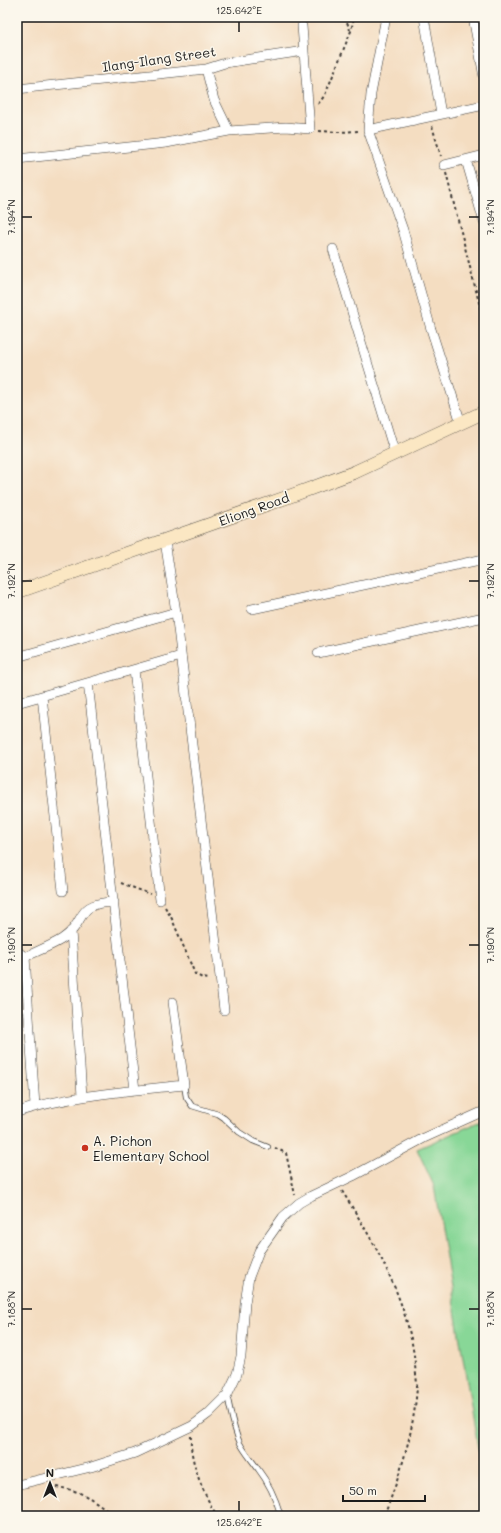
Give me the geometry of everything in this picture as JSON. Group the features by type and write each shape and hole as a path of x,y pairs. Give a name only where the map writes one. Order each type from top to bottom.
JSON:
{"main road":[{"name":"Eliong Road","path":"17,592 165,541 348,475 484,412"}],"street":[{"path":"386,17 371,94 368,130 403,230 431,329 461,423"},
{"path":"424,17 441,114"},
{"path":"473,17 480,31 484,77"},
{"path":"17,159 166,143 229,132 286,127 310,129 302,26"},
{"name":"Ilang-Ilang Street","path":"17,90 206,68 225,63 304,51"},
{"path":"206,68 214,100 229,132"},
{"path":"368,130 484,105"},
{"path":"444,165 484,155"},
{"path":"466,160 484,222"},
{"path":"333,249 395,454"},
{"path":"165,541 176,612 224,1010"},
{"path":"252,608 484,558"},
{"path":"17,657 176,612"},
{"path":"318,653 484,617"},
{"path":"17,703 181,656"},
{"path":"134,670 160,900"},
{"path":"88,683 135,1090"},
{"path":"42,696 63,891"},
{"path":"25,957 61,939 71,931 81,915 91,906 102,902 114,902"},
{"path":"71,931 82,1096"},
{"path":"17,951 25,957 35,1106"},
{"path":"17,1112 35,1106 82,1096 184,1085 173,1002"},
{"path":"17,1485 90,1467 135,1453 192,1426 208,1414 227,1396 237,1374 241,1356 245,1303 249,1277 259,1251 283,1217 299,1203 311,1196 424,1138 484,1111"}],"lane":[{"path":"184,1085 186,1097 192,1106 218,1114 239,1132 253,1141 268,1147"},
{"path":"227,1396 233,1425 240,1443 270,1487 281,1516"}],"path":[{"path":"345,17 351,31"},
{"path":"308,113 325,95 351,31 354,17"},
{"path":"429,117 444,165 484,322"},
{"path":"310,129 339,132 368,130"},
{"path":"112,881 138,889 160,900 172,919 195,974 202,978 220,978"},
{"path":"268,1147 283,1150 286,1153 292,1182 299,1203"},
{"path":"337,1184 362,1222 399,1298 408,1324 413,1347 417,1386 412,1421 406,1451 396,1486 384,1516"},
{"path":"192,1426 192,1454 196,1472 217,1516"},
{"path":"53,1486 68,1488 84,1494 115,1516"}],"green space":[{"path":"484,1120 484,1483 434,1186 417,1149"}],"place":[{"name":"A. Pichon Elementary School","path":"85,1148"}]}
